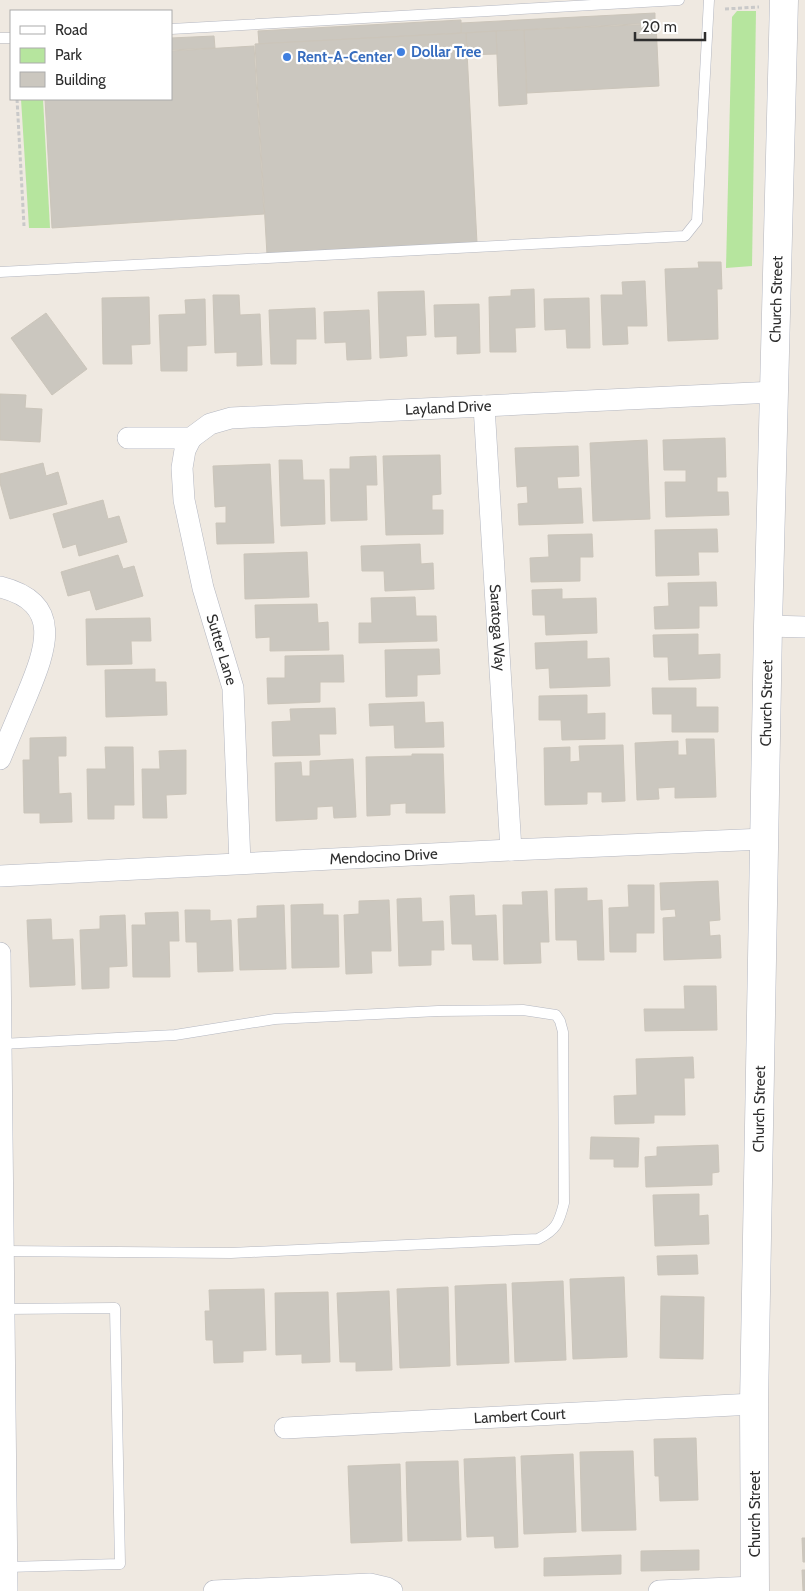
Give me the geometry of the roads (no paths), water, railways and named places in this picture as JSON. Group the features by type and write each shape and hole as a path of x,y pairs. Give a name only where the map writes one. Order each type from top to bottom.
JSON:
{"street":[{"name":"Church Street","path":"756,1589 754,1404 766,839 768,626 784,0"},
{"name":"Layland Drive","path":"191,438 210,424 231,418 775,392"},
{"name":"Saratoga Way","path":"484,406 511,850"},
{"path":"128,438 191,438"},
{"name":"Sutter Lane","path":"191,438 185,450 182,468 184,500 203,588 233,688 240,863"},
{"path":"0,587 19,592 38,608 45,632 42,658 0,759"},
{"path":"768,626 805,627"},
{"name":"Mendocino Drive","path":"0,876 766,839"},
{"path":"0,953 5,1251 7,1591"},
{"name":"Lambert Court","path":"285,1428 754,1404"},
{"path":"214,1591 370,1584 388,1588 392,1591"},
{"path":"659,1591 756,1589"}],"lane":[{"path":"172,29 679,0"},
{"path":"0,272 685,236 697,222 709,0"},
{"path":"2,1044 175,1035 274,1019 438,1011 523,1010 556,1015 563,1032 564,1203 561,1217 552,1232 538,1239 231,1253 5,1251"},
{"path":"5,1309 115,1308 120,1564 7,1567"}],"place":[{"name":"Dollar Tree","path":"401,52"},
{"name":"Rent-A-Center","path":"287,57"}]}
